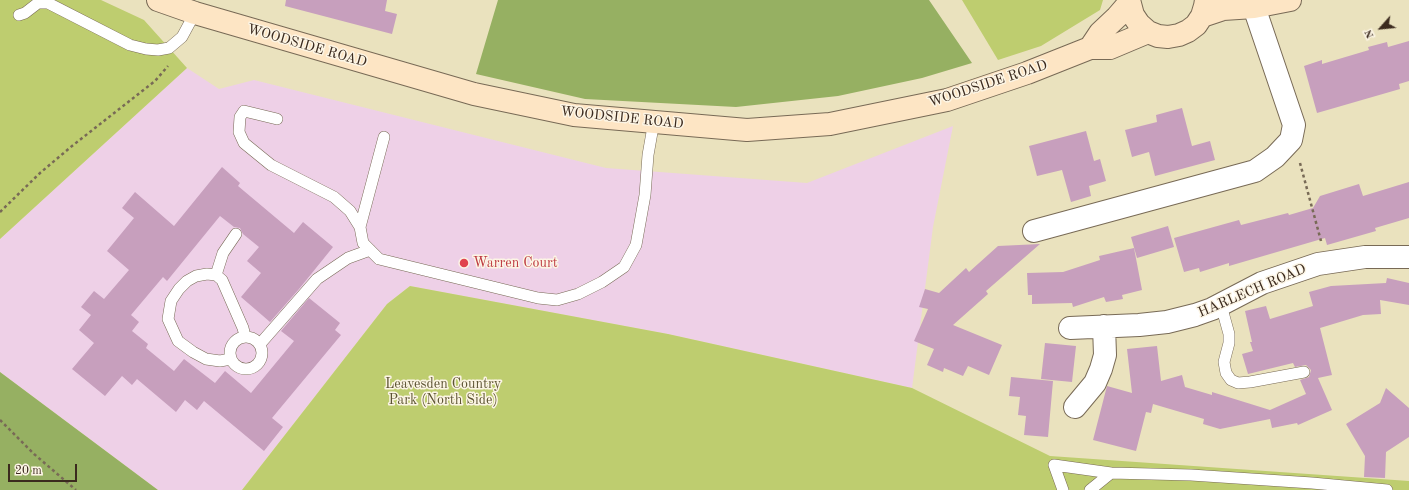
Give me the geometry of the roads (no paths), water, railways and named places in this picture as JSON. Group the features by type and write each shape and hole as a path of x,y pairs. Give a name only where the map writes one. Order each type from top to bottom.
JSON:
{"street":[{"name":"WOODSIDE ROAD","path":"158,0 195,13 474,94 574,115 747,130 830,124 947,100 1027,73 1090,48 1110,48 1148,32"},
{"path":"1129,2 1132,15 1139,24 1148,32 1163,36 1179,35 1188,31 1196,25 1204,8 1223,9 1254,7 1290,0"},
{"path":"1090,48 1100,33 1117,17 1129,2"},
{"path":"1034,231 1255,171 1276,157 1291,140 1294,125 1254,7"},
{"name":"HARLECH ROAD","path":"1070,328 1139,325 1167,322 1194,316 1221,305 1262,283 1304,268 1365,257 1409,257"},
{"path":"1075,407 1095,383 1101,369 1105,355 1104,326"}],"lane":[{"path":"19,14 25,13 38,3 48,3 130,45 158,50 169,48 182,38 195,13"},
{"path":"277,119 244,111 240,117 239,132 244,143 271,166 334,197 350,211 360,227 364,243 379,259 538,298 557,300 578,294 602,282 624,267 636,245 645,195 648,155 654,121"},
{"path":"360,227 384,138"},
{"path":"216,275 223,253 236,234"},
{"path":"260,344 317,279 348,258 370,250"},
{"path":"231,359 220,361 206,359 193,352 178,340 168,319 171,301 178,289 187,281 196,276 207,274 216,275 222,280 245,336"},
{"path":"1221,305 1229,334 1229,343 1224,362 1226,373 1231,380 1238,383 1250,382 1304,372"},
{"path":"245,336 252,338 260,344 262,357 257,365 247,369 237,366 231,359 230,350 236,340 245,336"},
{"path":"1063,490 1054,465 1111,472 1191,475 1312,483 1387,490"},
{"path":"1090,490 1111,472"}],"place":[{"name":"Warren Court","path":"464,263"}],"park label":[{"name":"Leavesden Country Park (North Side)","path":"443,392"}]}
